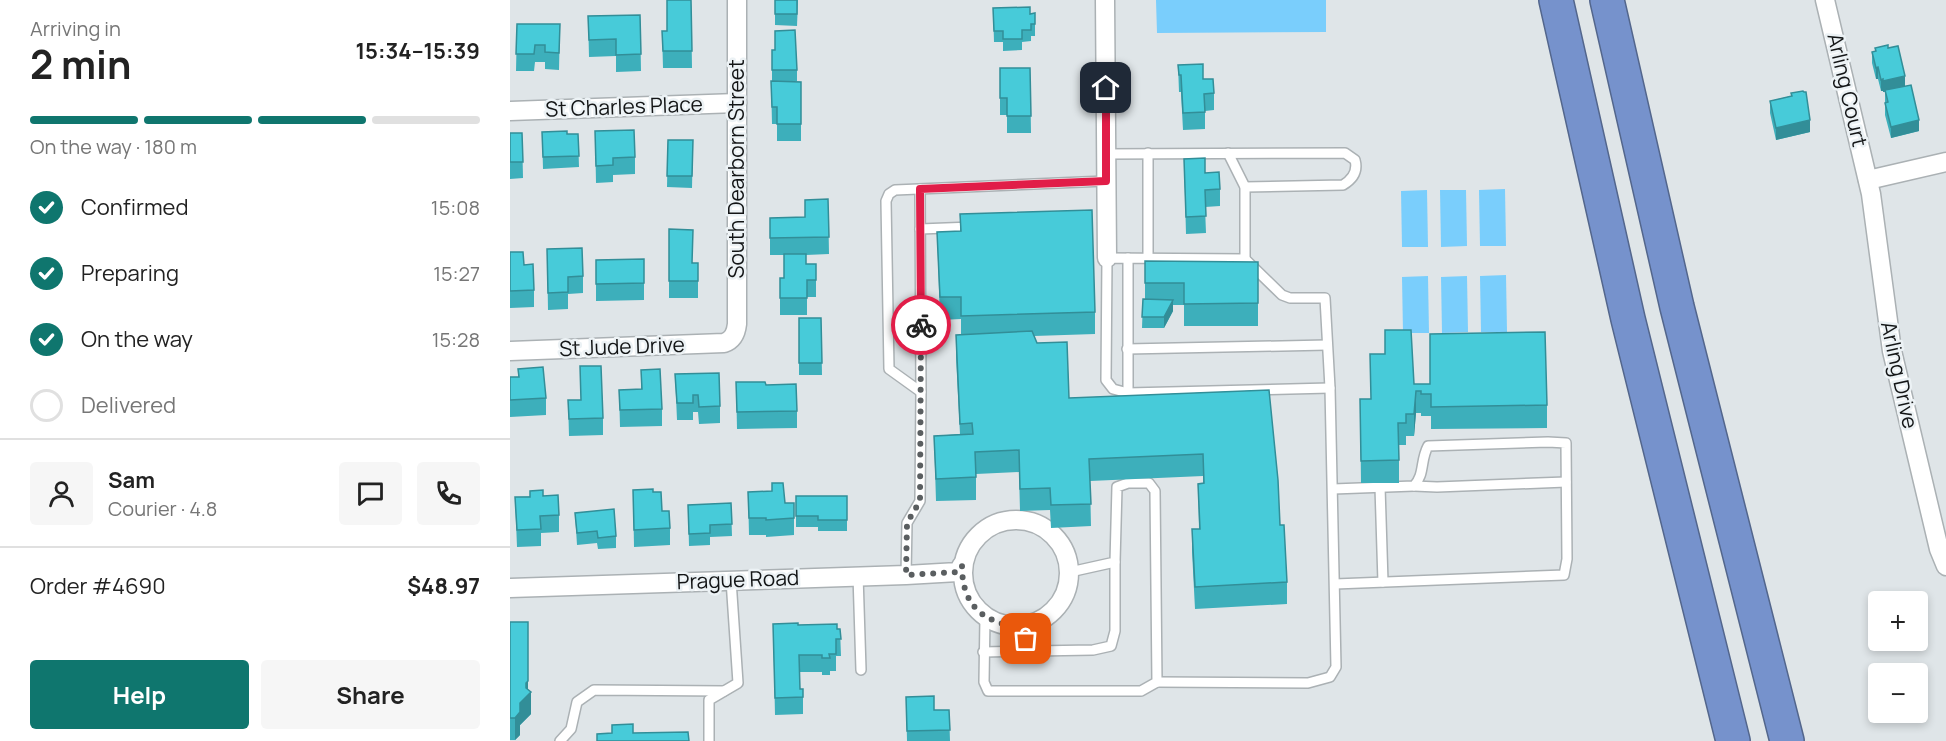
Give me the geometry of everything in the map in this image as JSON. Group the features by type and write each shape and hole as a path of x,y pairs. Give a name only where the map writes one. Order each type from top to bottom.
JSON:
{"highway":[{"path":"1556,0 1628,319 1733,741"},
{"path":"1607,0 1677,307 1787,741"}],"street":[{"name":"South Dearborn Street","path":"733,337 737,324 737,0"},
{"path":"1105,0 1106,181 1100,223 1107,258"},
{"name":"Arling Court","path":"1825,0 1868,180"},
{"name":"St Charles Place","path":"510,111 737,103"},
{"path":"1868,180 1946,162"},
{"name":"Arling Drive","path":"1868,180 1892,351 1939,549 1946,566"},
{"name":"St Jude Drive","path":"510,351 724,343 733,337"},
{"path":"1019,519 1035,523 1049,531 1060,542 1067,557 1070,572 1067,589 1060,604 1048,616 1033,624 1017,627 1000,624 985,617 966,595 962,580 962,566 967,550 976,537 988,527 1003,521 1019,519"},
{"name":"Prague Road","path":"510,588 906,575 958,572 962,566"}],"lane":[{"path":"1148,153 1148,258"},
{"path":"1228,153 1245,187 1245,259"},
{"path":"1106,154 1346,153 1355,160 1356,164 1355,174 1351,181 1343,185 1245,187"},
{"path":"921,392 889,369 886,201 889,194 895,190 1106,181"},
{"path":"906,575 907,523 920,501 920,189"},
{"path":"920,229 978,227"},
{"path":"985,617 984,682 988,691 1141,691 1157,682 1308,683 1329,677 1336,667 1330,388 1325,298 1290,298 1282,295 1245,259 1107,258 1106,380 1113,389 1128,393 1330,388"},
{"path":"1128,258 1128,393"},
{"path":"1127,349 1327,345"},
{"path":"1335,584 1564,575 1568,559 1566,443 1428,446 1422,457 1420,479 1414,486"},
{"path":"1333,489 1566,482"},
{"path":"983,652 1093,650 1111,646 1115,631 1117,487 1128,483 1149,483 1155,491 1157,682"},
{"path":"1380,487 1383,582"},
{"path":"1070,572 1115,562"},
{"path":"858,575 861,670"},
{"path":"709,741 710,700 738,683 731,580"},
{"path":"1017,627 1035,651"},
{"path":"561,741 571,729 577,702 594,690 724,691"}],"shaded area":[{"path":"1156,0 1326,0 1326,32 1157,33"},
{"path":"1505,189 1506,246 1480,246 1479,190"},
{"path":"1427,190 1428,247 1402,247 1401,191"},
{"path":"1440,190 1466,190 1467,246 1441,247"},
{"path":"1506,275 1507,332 1481,332 1480,276"},
{"path":"1428,276 1429,333 1403,333 1402,277"},
{"path":"1467,276 1468,332 1442,333 1441,277"}],"building":[{"path":"667,0 691,0 692,51 663,51 662,31 667,31"},
{"path":"775,0 797,0 797,14 775,14"},
{"path":"1030,7 1030,14 1035,13 1035,24 1031,24 1031,30 1022,30 1022,39 1003,39 1003,31 994,31 993,8"},
{"path":"640,15 641,54 616,55 616,39 589,40 588,16"},
{"path":"517,24 560,24 559,53 545,52 545,45 535,45 534,54 516,54"},
{"path":"795,30 797,70 772,70 775,31"},
{"path":"1888,45 1888,48 1898,46 1905,76 1883,81 1878,67 1876,68 1872,52 1876,51 1875,48"},
{"path":"1203,64 1203,79 1213,79 1214,93 1204,94 1205,112 1183,113 1181,75 1179,75 1178,65"},
{"path":"1000,68 1030,68 1031,116 1007,116 1007,98 1000,98"},
{"path":"771,81 801,82 801,124 777,124 777,107 772,107"},
{"path":"1911,85 1919,120 1891,127 1885,103 1888,102 1885,90"},
{"path":"1806,92 1810,120 1776,128 1770,101"},
{"path":"634,130 635,157 613,158 613,165 596,166 595,131"},
{"path":"567,131 567,134 578,134 579,156 543,157 542,132"},
{"path":"510,133 522,133 523,162 510,162"},
{"path":"668,140 693,140 692,176 667,176"},
{"path":"1205,158 1205,173 1219,172 1220,189 1205,190 1206,216 1186,217 1184,159"},
{"path":"828,199 829,237 770,238 770,218 805,217 805,200"},
{"path":"1092,210 1095,312 961,316 961,297 940,297 937,232 961,231 960,214"},
{"path":"669,229 693,230 692,263 698,263 698,281 669,281"},
{"path":"582,248 583,276 568,277 568,292 548,293 547,249"},
{"path":"510,252 523,252 524,265 533,264 534,290 510,291"},
{"path":"784,254 806,254 806,264 816,264 816,280 807,280 807,298 780,298 780,278 784,278"},
{"path":"644,259 644,283 596,284 596,260"},
{"path":"1145,261 1258,262 1258,303 1184,304 1184,283 1145,283"},
{"path":"1143,299 1173,300 1164,317 1142,317"},
{"path":"799,318 821,318 822,363 799,363"},
{"path":"1385,330 1411,330 1414,384 1430,384 1430,334 1545,332 1547,405 1431,407 1431,394 1421,394 1421,391 1416,391 1414,414 1406,414 1406,423 1398,423 1399,460 1361,461 1360,399 1371,399 1370,354 1385,354"},
{"path":"1032,331 1037,343 1067,342 1069,398 1269,390 1280,525 1284,525 1287,582 1195,587 1192,529 1200,529 1198,484 1204,483 1203,454 1089,459 1091,504 1051,505 1050,488 1020,489 1019,450 975,452 976,477 936,479 934,436 973,434 972,423 960,424 956,335"},
{"path":"580,366 601,366 603,418 569,419 568,400 581,400"},
{"path":"543,367 546,398 510,400 510,377 519,377 518,369"},
{"path":"660,369 662,409 620,410 619,390 642,389 641,370"},
{"path":"719,373 720,406 699,407 698,395 693,395 693,403 677,403 675,374"},
{"path":"736,382 765,382 766,385 796,384 797,411 737,412"},
{"path":"772,483 783,483 785,503 794,503 794,518 766,520 766,518 749,518 748,492 772,491"},
{"path":"653,489 653,492 661,492 662,511 669,511 670,528 634,530 633,490"},
{"path":"543,490 543,496 558,495 559,515 540,516 541,529 517,530 515,497 530,497 530,491"},
{"path":"796,496 847,496 847,520 818,520 818,516 796,516"},
{"path":"731,503 732,524 710,525 710,533 689,534 688,505"},
{"path":"614,509 616,536 598,538 597,531 577,533 575,513"},
{"path":"510,622 528,622 526,688 531,692 520,703 520,712 515,718 510,718"},
{"path":"798,623 798,625 837,624 841,639 836,639 836,654 829,654 830,658 822,658 822,655 799,655 800,689 803,689 803,697 775,698 773,624"},
{"path":"934,696 934,710 949,710 950,730 907,731 906,697"},
{"path":"633,724 633,733 688,732 689,741 597,741 597,734 612,733 612,725"}],"way so far":[{"path":"921,325 920,501 907,523 906,575 958,572 962,566 962,580 966,595 974,607 985,617 1000,624 1017,627 1026,639"}],"route":[{"path":"921,325 920,189 1106,181 1106,88"}]}
